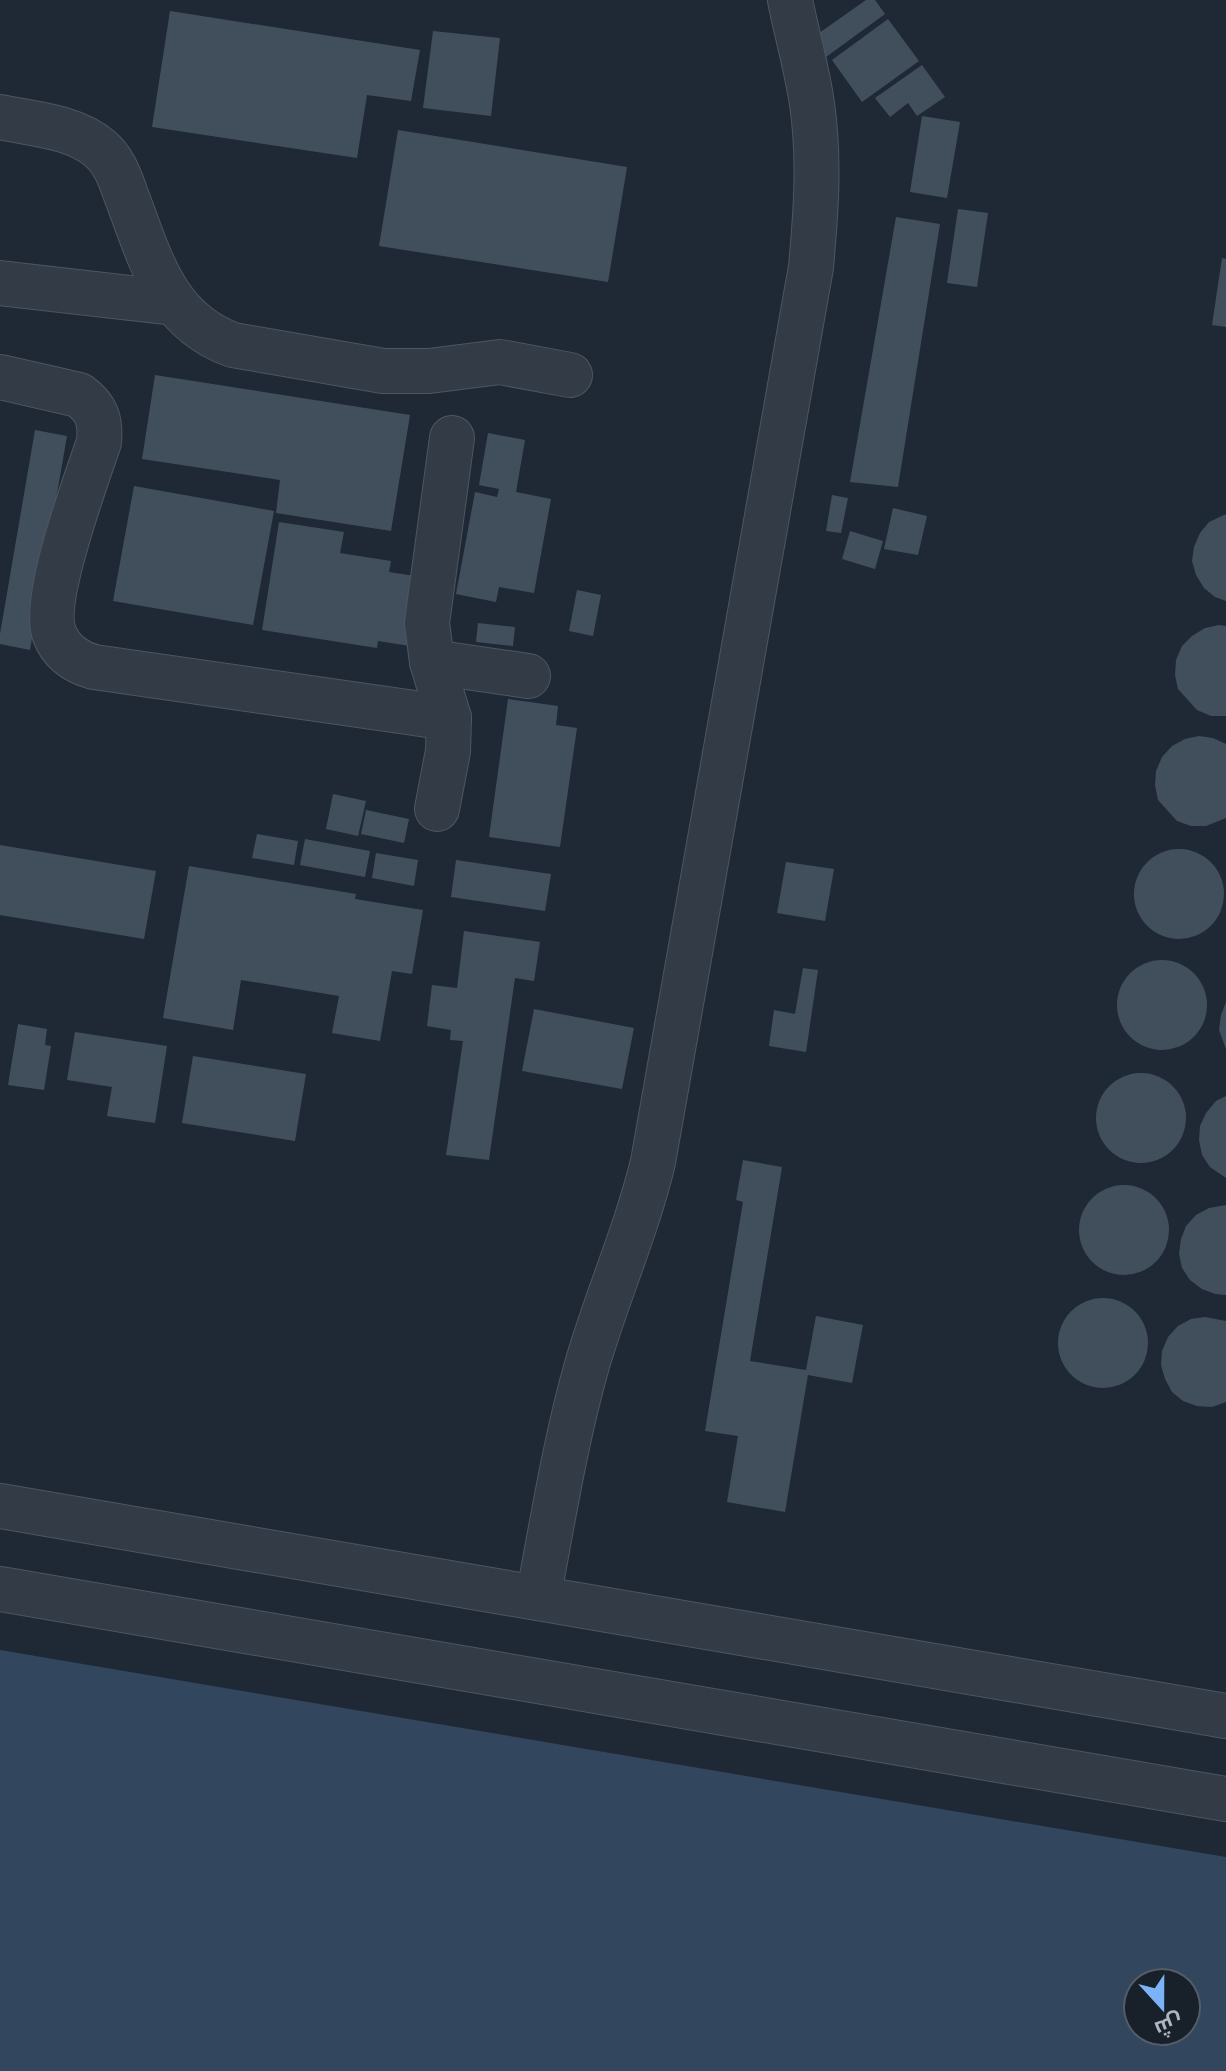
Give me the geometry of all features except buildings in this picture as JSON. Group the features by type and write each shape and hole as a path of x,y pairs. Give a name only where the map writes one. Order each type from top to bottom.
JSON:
{"street":[{"path":"538,1598 576,1405 598,1328 632,1237 653,1162 811,267 817,210 817,159 806,68 790,0"},
{"path":"0,117 72,133 100,148 117,172 153,264 174,303 186,318 215,338 233,345 383,371 406,372 500,362 570,375"},
{"path":"0,283 174,303"},
{"path":"0,377 79,395 98,414 101,427 99,442 66,544 52,607 55,635 70,656 94,667 449,718"},
{"path":"437,809 448,751 449,718 432,662 427,623 452,438"},
{"path":"432,662 528,676"},
{"path":"0,1506 1226,1716"},
{"path":"0,1589 1226,1799"}],"water":[{"path":"0,1650 1226,1857 1226,2071 0,2071"}]}
